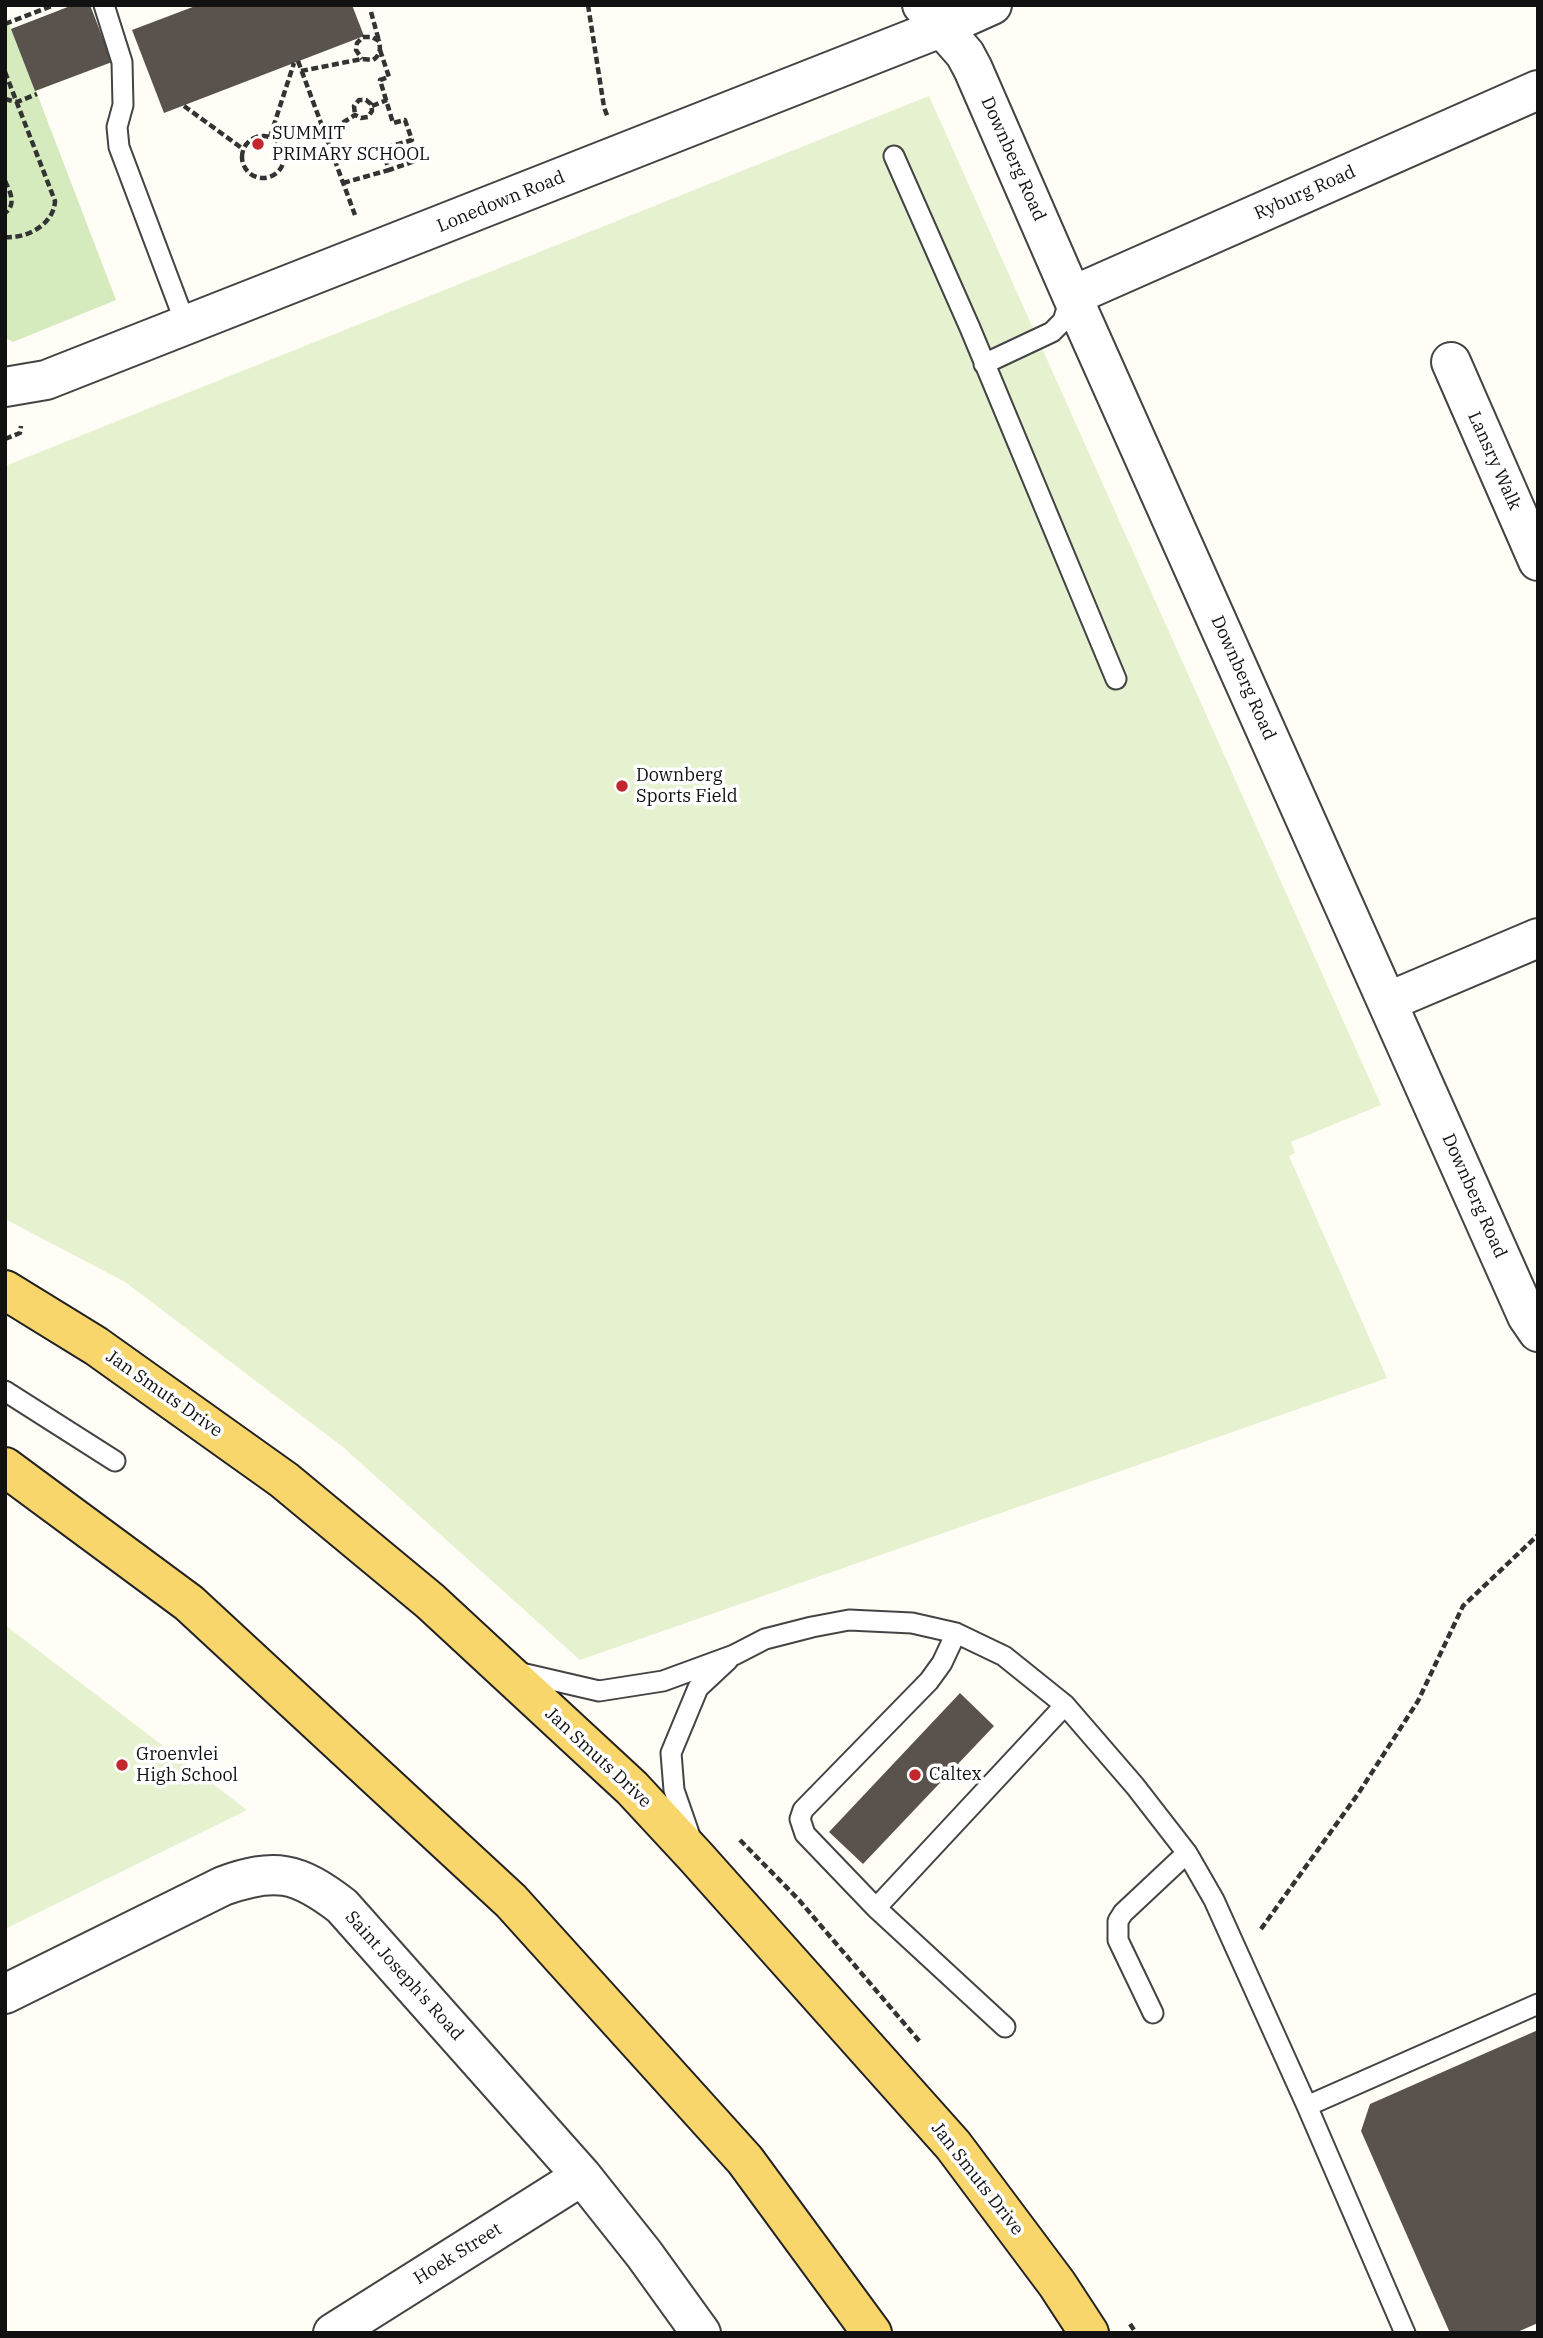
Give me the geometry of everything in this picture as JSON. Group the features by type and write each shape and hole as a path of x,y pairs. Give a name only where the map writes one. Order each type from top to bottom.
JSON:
{"main road":[{"name":"Jan Smuts Drive","path":"5,1290 96,1346 284,1480 430,1601 632,1788 953,2145 1057,2284 1089,2333"},
{"path":"5,1467 189,1603 511,1901 745,2160 872,2333"}],"street":[{"name":"Lonedown Road","path":"5,387 46,380 622,155 932,16 992,5"},
{"name":"Downberg Road","path":"932,16 965,54 974,69 1072,296 1527,1316 1538,1332"},
{"name":"Ryburg Road","path":"1072,296 1538,90"},
{"name":"Lansry Walk","path":"1451,362 1538,561"},
{"path":"1387,1002 1538,938"},
{"name":"Saint Joseph's Road","path":"5,1994 223,1886 249,1877 278,1874 302,1880 320,1889 342,1906 582,2176 644,2254 701,2333"},
{"name":"Hoek Street","path":"333,2333 582,2176"}],"lane":[{"path":"104,5 122,62 123,105 117,127 119,147 186,325"},
{"path":"894,156 1116,679"},
{"path":"984,364 1052,332 1063,321 1072,296"},
{"path":"5,1391 115,1461"},
{"path":"501,1668 599,1691 663,1681 734,1655 765,1639 812,1626 849,1620 912,1623 956,1633 1003,1656 1065,1705 1135,1786 1187,1853 1214,1900 1405,2333"},
{"path":"956,1633 942,1663 929,1681 803,1811 800,1819 805,1834 876,1908 1005,2027"},
{"path":"696,1857 674,1790 671,1753 698,1688 734,1655"},
{"path":"876,1908 1065,1705"},
{"path":"1153,2012 1118,1941 1118,1921 1123,1913 1187,1853"},
{"path":"1307,2106 1538,2004"}],"path":[{"path":"5,24 54,5"},
{"path":"588,5 604,107 622,155"},
{"path":"371,12 389,77 380,80 393,123 405,120 411,140 382,149 389,170"},
{"path":"362,59 356,50 357,43 363,37 372,37 379,41"},
{"path":"301,71 362,59 373,60 380,50"},
{"path":"270,137 296,62 370,254"},
{"path":"5,72 55,201 53,215 44,226 13,237 5,237"},
{"path":"5,99 17,102 37,94"},
{"path":"355,115 354,107 359,100 366,100 372,106"},
{"path":"372,106 387,100"},
{"path":"184,106 243,149"},
{"path":"355,115 368,117 372,106"},
{"path":"325,134 355,115"},
{"path":"268,135 278,142 284,152 283,164 269,177 259,178 250,174 243,164 243,149 246,143 256,136 268,135"},
{"path":"344,183 418,160"},
{"path":"5,181 13,201 11,208 5,213"},
{"path":"1240,1958 1358,1794 1418,1701 1463,1606 1538,1535"}],"green space":[{"path":"73,5 90,5 112,62 36,91 116,300 13,342 5,338 5,14 11,29"},
{"name":"Downberg Sports Field","path":"929,96 1381,1105 1291,1142 1295,1153 1289,1156 1387,1378 580,1660 343,1447 125,1282 5,1219 5,466"},
{"name":"Groenvlei High School","path":"5,1625 247,1810 5,1929"}],"building":[{"path":"73,5 90,5 112,62 35,91 11,29"},
{"path":"198,5 352,5 364,36 164,113 132,30"},
{"name":"Caltex","path":"960,1693 994,1726 863,1864 829,1832"},
{"path":"1538,2030 1538,2323 1515,2333 1450,2333 1361,2131 1370,2104"}],"place":[{"name":"SUMMIT PRIMARY SCHOOL","path":"258,144"},
{"name":"Downberg Sports Field","path":"622,786"},
{"name":"Groenvlei High School","path":"122,1765"},
{"name":"Caltex","path":"915,1775"}]}
